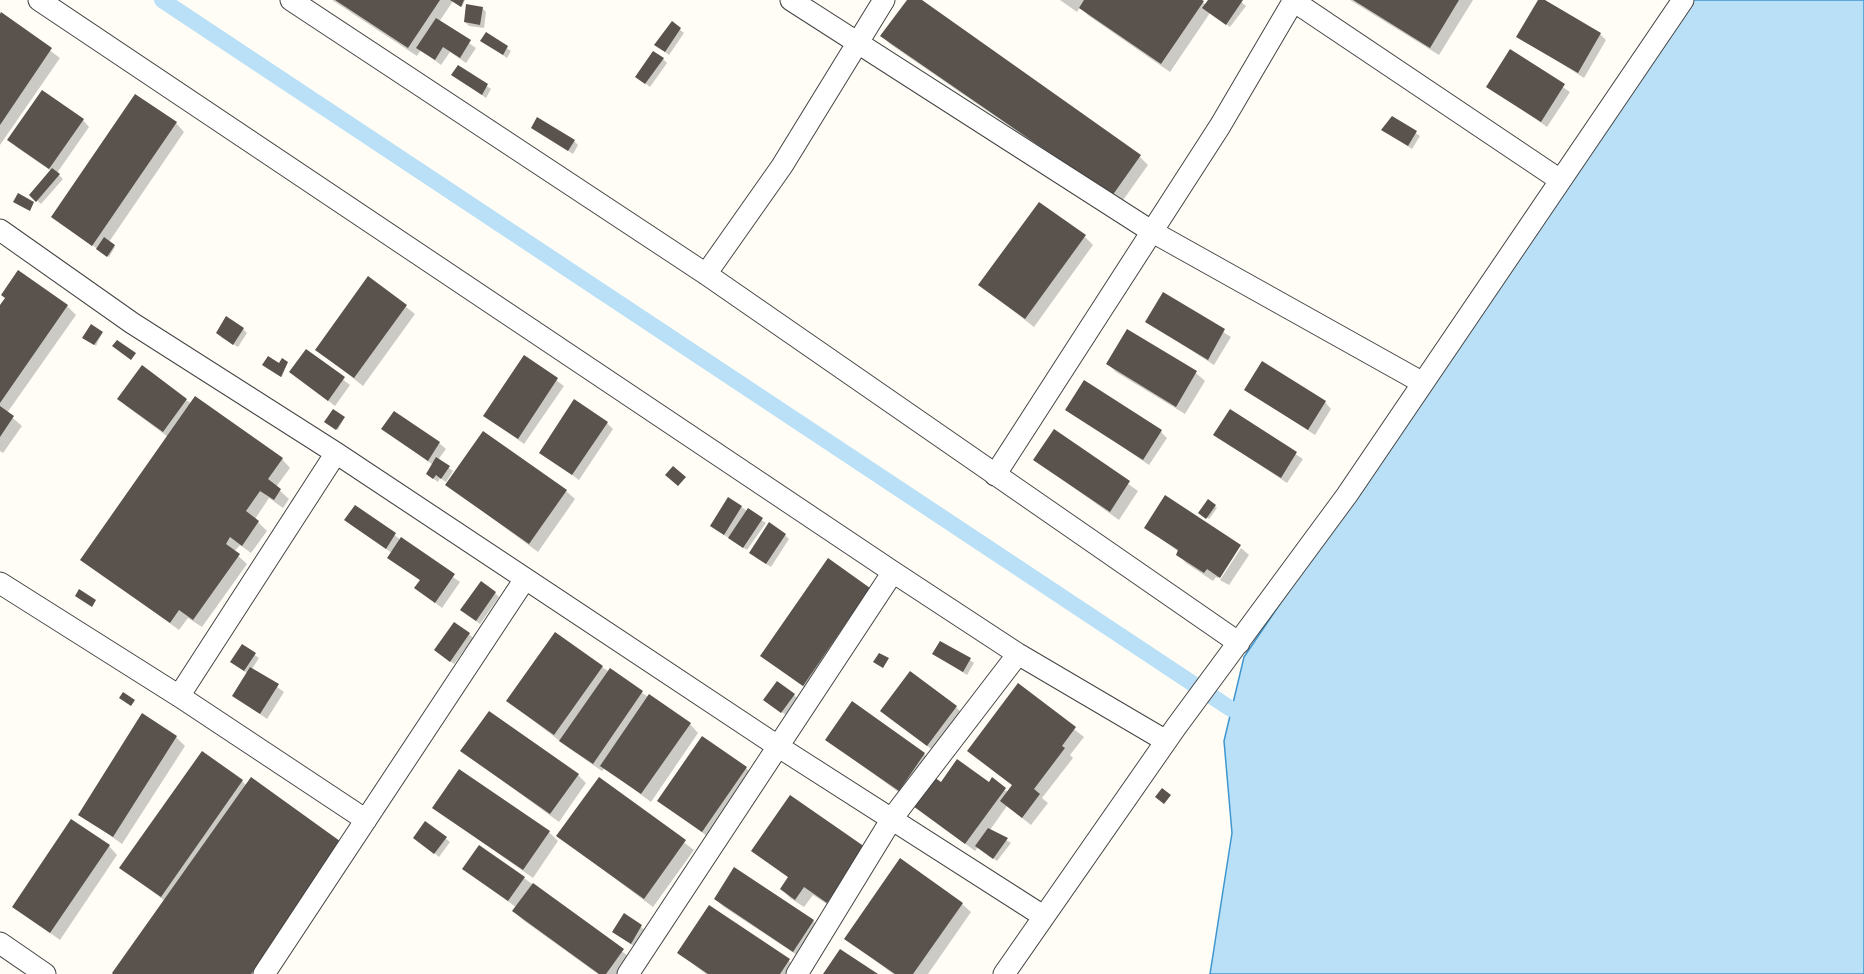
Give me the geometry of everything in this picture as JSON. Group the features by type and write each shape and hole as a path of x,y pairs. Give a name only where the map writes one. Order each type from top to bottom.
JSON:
{"street":[{"path":"39,0 893,572 1018,654 1166,741"},
{"path":"291,0 706,274 1239,643"},
{"path":"791,0 1151,231 1423,383"},
{"path":"706,274 766,189 884,0"},
{"path":"995,475 1220,126 1293,0 1560,180"},
{"path":"1004,974 1166,741 1347,495 1683,0"},
{"path":"0,230 132,323 336,453 779,747 893,817 1043,916"},
{"path":"179,696 336,453"},
{"path":"628,974 893,572"},
{"path":"264,974 525,579"},
{"path":"0,583 179,696 366,820"},
{"path":"797,974 893,817 1018,654"},
{"path":"0,944 45,974"}],"water":[{"path":"1688,0 1864,0 1864,974 1210,974 1232,833 1224,741 1244,657"}],"building":[{"path":"335,0 440,0 408,48"},
{"path":"450,0 464,0 461,7"},
{"path":"907,0 922,0 1141,155 1112,196 880,36"},
{"path":"1084,0 1204,1 1161,64 1079,8"},
{"path":"1208,0 1243,0 1226,25 1202,8"},
{"path":"1353,0 1459,0 1430,48"},
{"path":"1538,0 1545,0 1601,33 1578,73 1516,37"},
{"path":"466,4 483,7 480,25 464,22"},
{"path":"1,12 52,48 0,125 0,14"},
{"path":"436,18 471,40 460,58 443,47 435,60 416,48"},
{"path":"672,21 681,28 665,52 654,45"},
{"path":"486,32 508,46 503,55 480,41"},
{"path":"1510,49 1565,84 1541,122 1486,87"},
{"path":"653,51 664,58 645,84 635,77"},
{"path":"458,65 488,84 482,95 451,75"},
{"path":"42,90 84,119 49,169 7,140"},
{"path":"135,94 177,122 92,246 51,217"},
{"path":"1392,116 1417,131 1408,146 1381,130"},
{"path":"537,117 575,140 568,151 531,128"},
{"path":"52,168 60,174 36,202 29,195"},
{"path":"18,193 34,202 30,211 13,202"},
{"path":"1039,202 1086,235 1025,319 978,285"},
{"path":"104,237 115,245 107,257 96,249"},
{"path":"18,270 68,305 0,403 0,305 5,298 1,295"},
{"path":"368,276 407,305 354,378 315,350"},
{"path":"1163,292 1225,329 1208,360 1145,322"},
{"path":"226,316 244,328 233,345 216,333"},
{"path":"91,324 103,332 94,345 82,338"},
{"path":"1127,329 1197,371 1176,407 1106,364"},
{"path":"117,340 136,353 131,360 112,346"},
{"path":"306,349 345,377 328,401 289,372"},
{"path":"524,355 558,378 518,439 483,416"},
{"path":"268,356 279,363 282,358 288,362 281,377 262,365"},
{"path":"1262,361 1326,401 1308,430 1244,390"},
{"path":"142,365 187,399 163,432 117,399"},
{"path":"1084,380 1162,430 1143,460 1065,410"},
{"path":"195,396 283,458 268,479 281,489 274,500 260,491 246,511 259,521 242,546 230,537 226,544 240,554 193,620 179,610 170,623 80,560"},
{"path":"574,399 608,422 572,475 539,453"},
{"path":"0,406 14,416 0,437"},
{"path":"333,409 345,417 336,430 324,422"},
{"path":"1230,409 1297,452 1281,478 1213,435"},
{"path":"394,411 440,442 428,461 381,429"},
{"path":"1054,429 1130,481 1110,512 1033,460"},
{"path":"483,431 567,490 529,544 445,485"},
{"path":"436,457 450,466 441,479 436,475 433,479 426,474"},
{"path":"673,466 686,477 678,486 665,475"},
{"path":"1165,495 1241,545 1220,578 1207,569 1204,573 1176,555 1178,550 1144,528"},
{"path":"728,497 742,506 724,535 710,526"},
{"path":"1208,499 1216,505 1206,519 1198,513"},
{"path":"355,505 396,533 386,549 344,520"},
{"path":"748,508 763,518 743,548 728,538"},
{"path":"769,522 786,534 766,564 749,553"},
{"path":"401,537 455,574 435,603 414,588 420,580 387,558"},
{"path":"828,558 870,588 803,686 760,656"},
{"path":"481,581 496,592 476,621 460,610"},
{"path":"79,589 96,600 92,607 75,596"},
{"path":"454,622 470,633 450,662 434,650"},
{"path":"555,632 603,666 554,735 506,701"},
{"path":"940,641 971,658 963,672 932,654"},
{"path":"242,644 256,653 244,671 230,662"},
{"path":"879,653 889,658 883,668 873,662"},
{"path":"250,667 279,684 260,714 232,696"},
{"path":"610,668 643,691 593,764 559,741"},
{"path":"910,671 957,706 927,746 880,711"},
{"path":"777,681 795,694 781,713 763,700"},
{"path":"1018,683 1076,727 1062,746 1065,748 1034,789 1040,794 1022,818 1000,801 1012,785 967,751"},
{"path":"123,692 135,700 131,706 119,698"},
{"path":"649,694 691,723 641,794 600,766"},
{"path":"852,701 925,753 899,791 825,740"},
{"path":"489,711 579,774 550,814 460,751"},
{"path":"142,713 177,736 113,837 78,815"},
{"path":"702,736 747,767 702,832 657,801"},
{"path":"202,751 243,780 161,897 119,868"},
{"path":"957,759 989,782 992,777 1006,788 965,844 913,806 934,777 941,782"},
{"path":"459,769 550,831 523,870 432,808"},
{"path":"251,777 344,844 251,974 113,974 112,973"},
{"path":"599,777 686,840 644,899 556,836"},
{"path":"1162,788 1171,795 1164,804 1155,797"},
{"path":"790,795 865,847 827,903 804,887 795,900 780,889 788,877 751,851"},
{"path":"71,819 110,845 50,933 12,907"},
{"path":"425,821 447,837 434,854 413,838"},
{"path":"988,828 1008,838 993,859 975,846"},
{"path":"479,845 525,877 508,901 462,869"},
{"path":"900,858 963,903 913,974 895,974 844,939"},
{"path":"734,867 814,920 793,952 714,899"},
{"path":"533,883 624,949 606,974 599,974 512,911"},
{"path":"709,905 790,959 780,974 708,974 677,953"},
{"path":"624,913 642,925 631,944 612,932"},
{"path":"840,949 878,974 823,974"}],"waterway":[{"path":"162,0 1231,709"}]}
